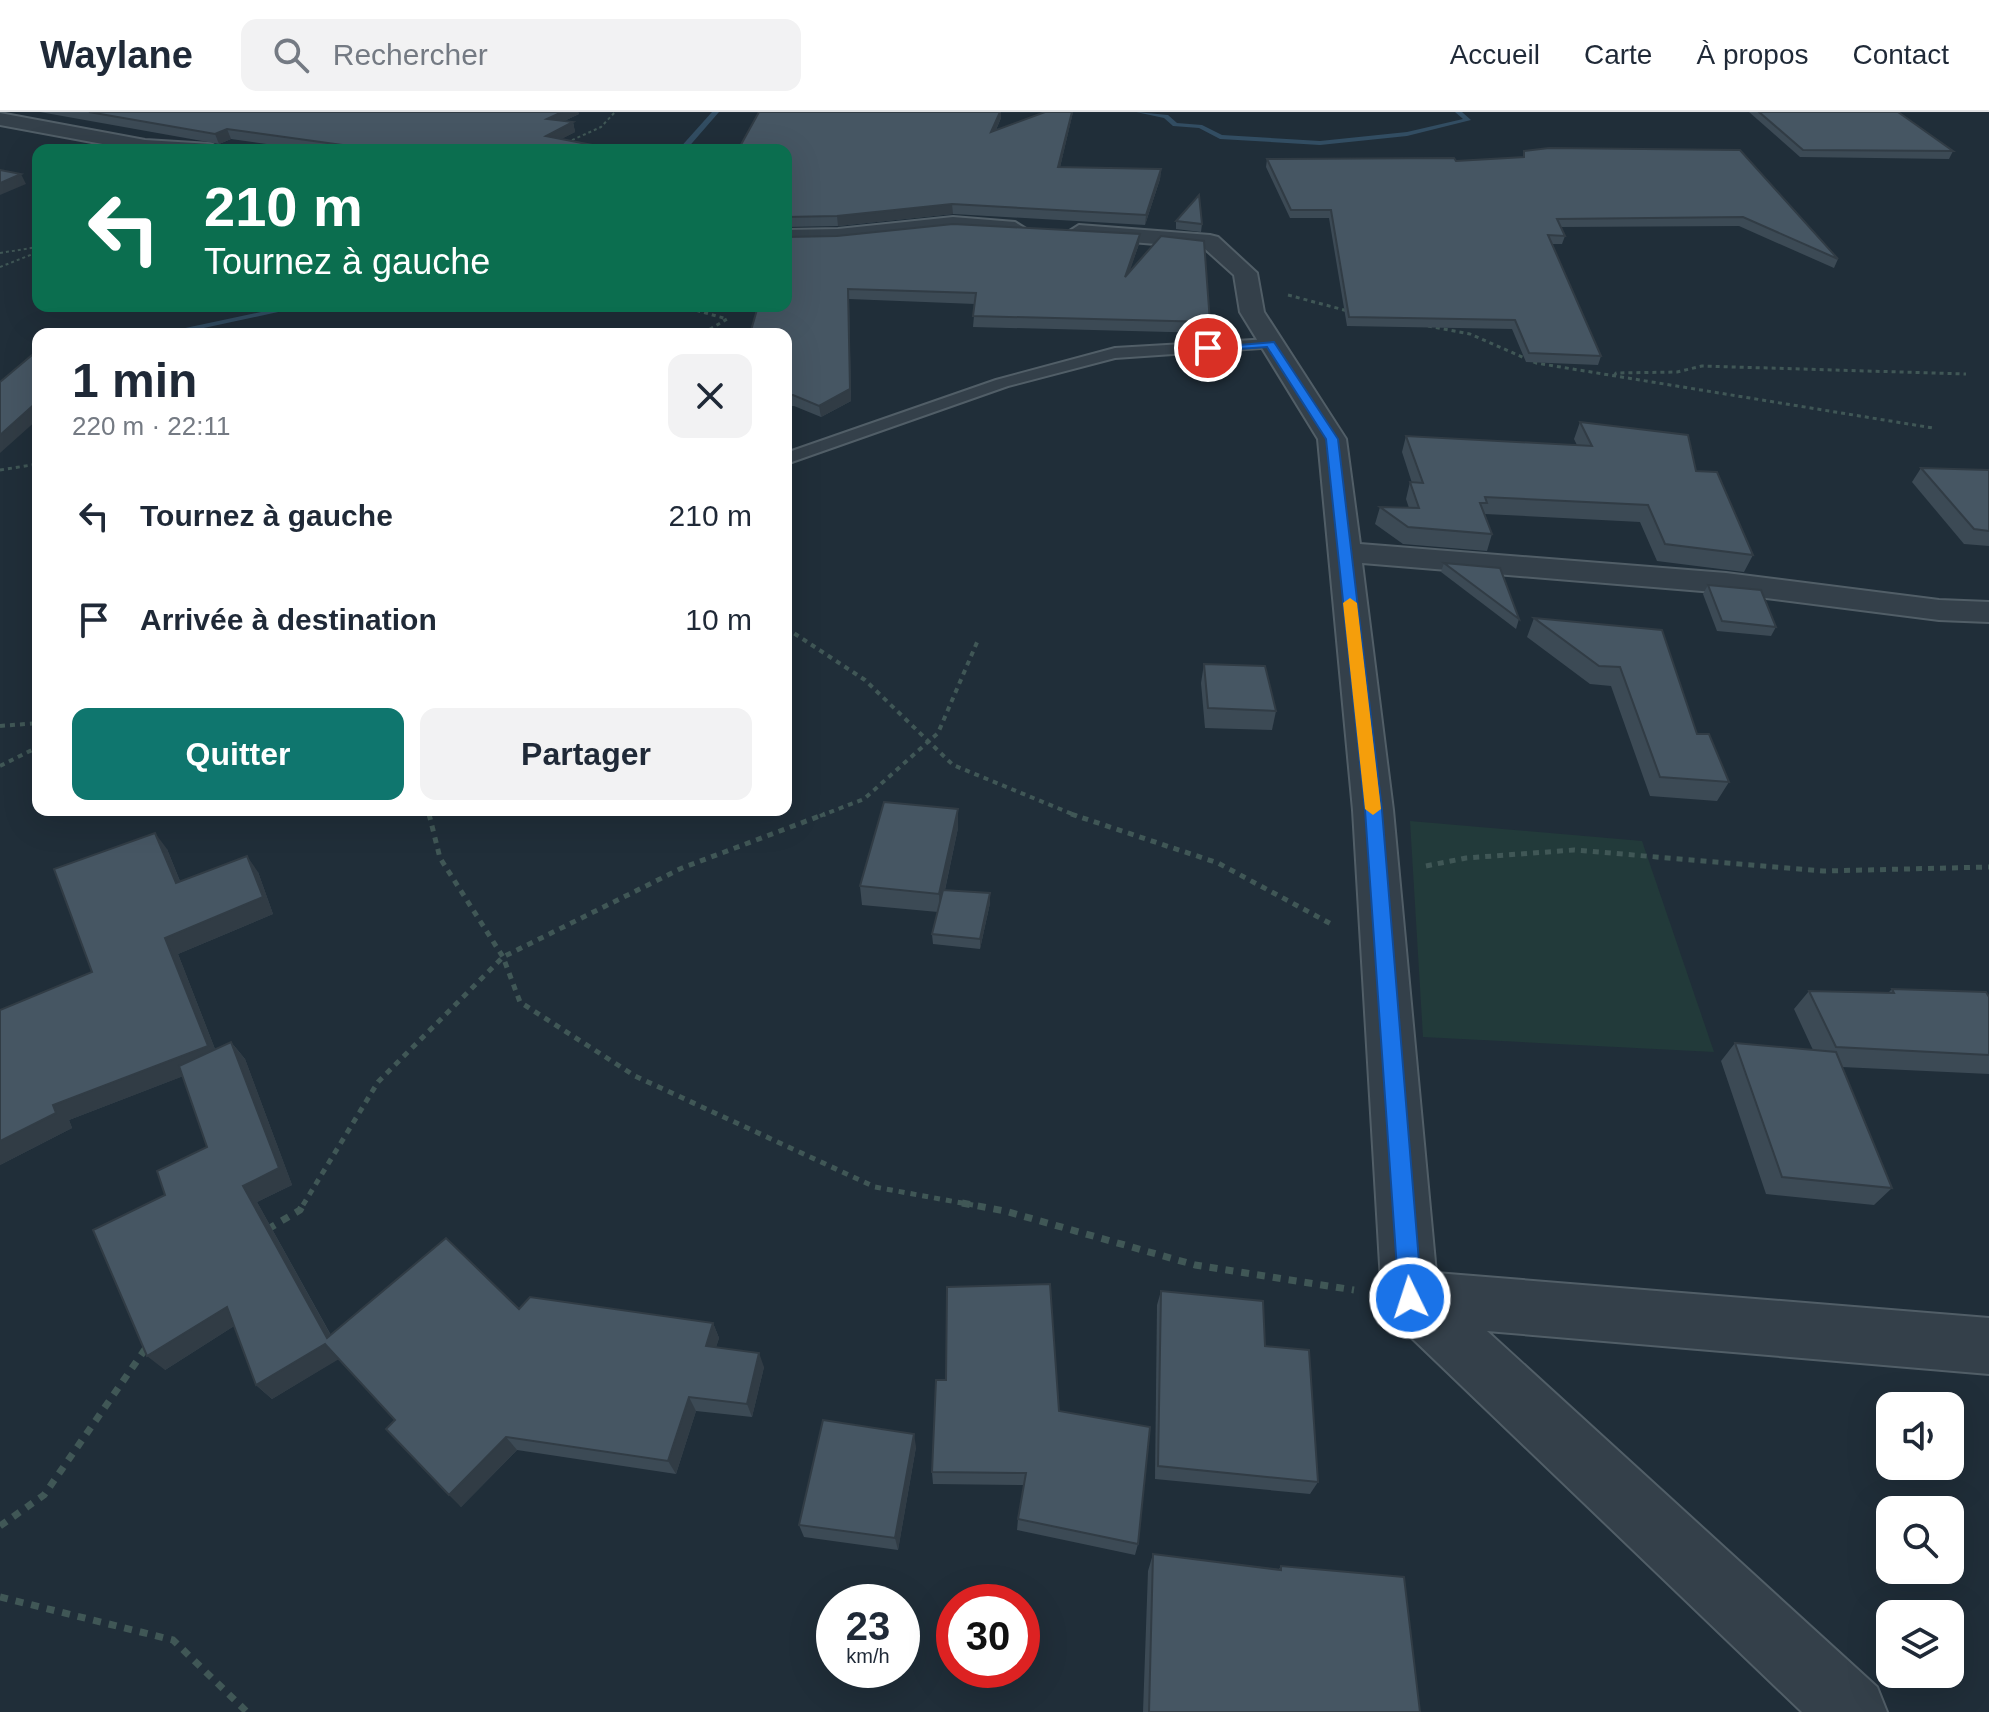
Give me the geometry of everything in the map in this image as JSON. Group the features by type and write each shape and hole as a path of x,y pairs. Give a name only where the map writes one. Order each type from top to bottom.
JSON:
{"street":[{"path":"0,130 51,112"},
{"path":"0,119 134,144"},
{"path":"792,237 838,236 953,224 1140,234 1210,242 1246,278 1252,312 1332,439 1378,876 1410,1298 1852,1712"},
{"path":"1344,552 1726,583 1939,610 1989,612"},
{"path":"1410,1298 1989,1346"}],"lane":[{"path":"792,457 1002,383 1115,353 1270,344"}],"path":[{"path":"571,144 568,142 601,127 615,112"},
{"path":"0,253 32,250"},
{"path":"0,267 32,253"},
{"path":"1246,278 1290,296 1360,315"},
{"path":"702,312 727,319 712,328"},
{"path":"1419,325 1470,334 1536,363 1933,428"},
{"path":"1613,376 1616,373 1677,372 1702,366 1966,374"},
{"path":"0,470 32,465"},
{"path":"792,632 865,680 953,765 1048,806 1218,863 1383,952"},
{"path":"263,1232 300,1210 378,1082 503,957 682,868 864,799 938,733 978,640"},
{"path":"0,726 32,723"},
{"path":"0,766 32,750"},
{"path":"430,816 440,858 503,957 520,1002 635,1076 875,1187 1005,1211 1195,1265 1410,1298"},
{"path":"1378,876 1466,858 1574,850 1823,871 1920,870 1962,865 1989,867"},
{"path":"0,1526 44,1495 157,1332"},
{"path":"0,1597 173,1640 247,1712"}],"green space":[{"path":"1410,821 1642,841 1714,1052 1423,1037"}],"building":[{"path":"89,112 562,112 547,119 573,122 546,136 587,144 335,144 227,129 215,134"},
{"path":"759,112 1000,112 991,132 1045,112 1072,112 1058,167 1161,169 1146,215 952,204 837,216 792,217 792,144 741,144"},
{"path":"1759,112 1898,112 1953,151 1803,150"},
{"path":"1549,148 1740,150 1838,259 1743,217 1557,219 1565,236 1548,235 1601,356 1529,353 1515,320 1349,317 1331,210 1291,210 1267,159 1454,158 1456,161 1524,157 1524,151"},
{"path":"0,170 21,174 0,183"},
{"path":"1199,195 1202,224 1176,221"},
{"path":"953,224 1140,234 1125,277 1161,236 1204,241 1210,322 973,316 976,293 848,289 850,389 819,406 792,395 792,328 752,328 756,312 792,312 792,237 837,236"},
{"path":"32,355 32,406 0,435 0,382"},
{"path":"1580,422 1688,435 1696,471 1717,472 1753,555 1665,544 1648,505 1485,497 1487,503 1480,503 1492,534 1408,527 1380,507 1419,508 1410,482 1423,483 1406,436 1592,446"},
{"path":"1921,468 1989,470 1989,531 1974,529"},
{"path":"1444,563 1500,568 1519,619"},
{"path":"1708,585 1761,590 1776,627 1722,621"},
{"path":"1534,618 1662,630 1697,734 1709,734 1729,782 1660,777 1620,667 1599,666"},
{"path":"1204,664 1265,666 1276,711 1208,708"},
{"path":"884,802 958,809 939,894 860,886"},
{"path":"155,833 176,883 247,856 263,897 165,938 208,1046 53,1105 56,1113 0,1141 0,1010 92,972 54,869"},
{"path":"943,890 990,893 980,939 932,934"},
{"path":"1892,989 1986,992 1989,997 1989,1055 1836,1047 1809,991 1894,993"},
{"path":"231,1042 279,1168 243,1186 327,1338 446,1238 519,1309 530,1297 713,1323 706,1346 759,1353 747,1404 689,1397 668,1461 506,1437 449,1495 386,1429 395,1420 325,1344 256,1385 227,1307 147,1356 93,1230 165,1195 157,1171 207,1147 179,1066"},
{"path":"1735,1043 1836,1052 1892,1188 1782,1177"},
{"path":"1050,1284 1059,1411 1150,1427 1138,1544 1018,1519 1026,1473 932,1472 936,1380 946,1380 947,1287"},
{"path":"1161,1291 1263,1301 1265,1346 1309,1350 1318,1482 1158,1466"},
{"path":"823,1420 914,1434 895,1538 799,1525"},
{"path":"1153,1554 1281,1570 1281,1566 1404,1577 1420,1712 1149,1712"}],"waterway":[{"path":"687,144 716,112"},
{"path":"1139,112 1166,116 1175,125 1200,126 1220,137 1320,143 1407,134 1468,120 1458,112"},
{"path":"192,328 272,312"}],"slow traffic":[{"path":"1350,603 1373,809"}],"route":[{"path":"1208,348 1270,344 1332,439 1373,810 1410,1298"}]}
